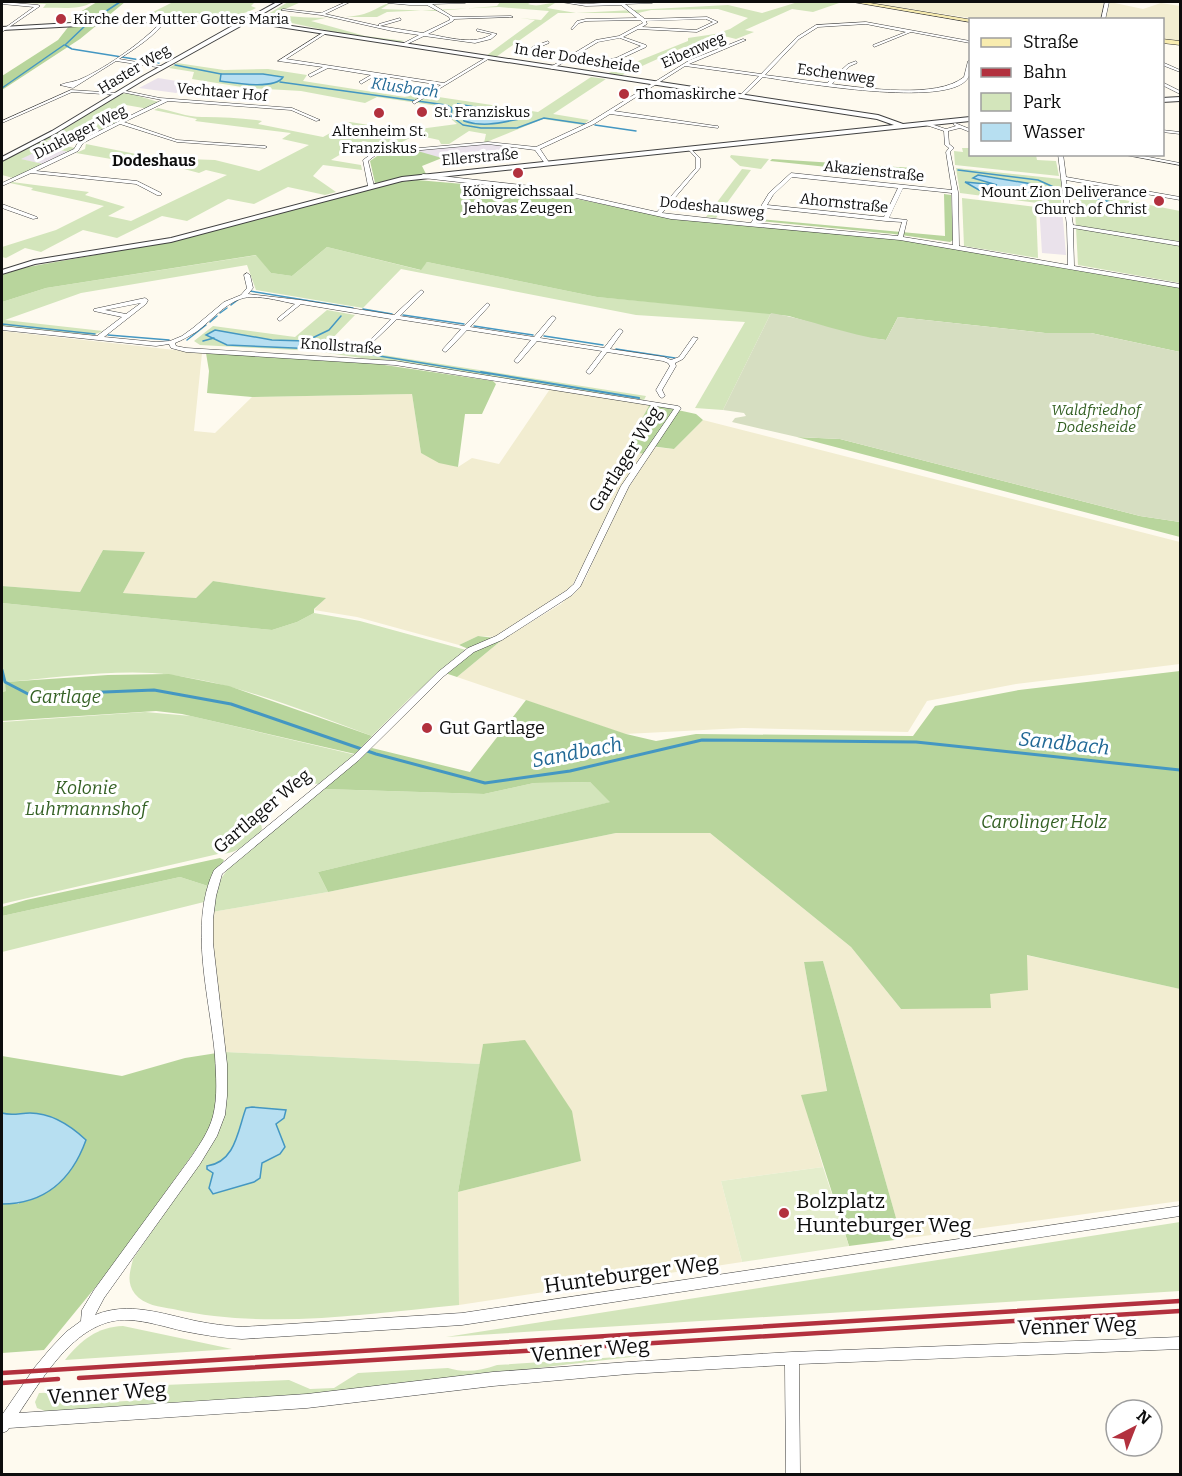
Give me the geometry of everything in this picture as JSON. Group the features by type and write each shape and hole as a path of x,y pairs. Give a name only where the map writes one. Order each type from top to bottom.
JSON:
{"main road":[{"path":"856,2 969,20"},
{"path":"1164,41 1180,43"}],"street":[{"name":"Haster Weg","path":"2,159 54,132 161,68 280,2"},
{"path":"321,14 348,2"},
{"path":"388,2 429,4 465,2"},
{"path":"429,4 435,2"},
{"path":"563,2 586,5 652,2"},
{"path":"664,2 690,2"},
{"path":"750,2 756,3"},
{"path":"1103,18 1107,2"},
{"path":"2,3 38,6 9,27"},
{"path":"552,68 597,41 620,37 646,23 622,3"},
{"path":"429,4 453,18"},
{"path":"283,10 321,14 423,35 474,42 490,38 495,34 478,30"},
{"path":"403,45 453,18 511,17"},
{"path":"572,28 578,22 586,20 699,18 716,22 697,31 638,28"},
{"name":"In der Dodesheide","path":"2,30 9,27 165,19 245,20 878,117 903,127"},
{"path":"83,80 119,58 133,45 162,26 165,19"},
{"path":"380,25 400,19"},
{"path":"741,97 764,76 798,38 817,26 866,22 969,42"},
{"path":"874,46 911,31"},
{"path":"324,33 280,61 444,84"},
{"path":"548,42 532,49 571,57 612,61 645,46 620,37"},
{"name":"Eibenweg","path":"537,149 609,112 685,65 744,40"},
{"path":"119,58 161,68"},
{"path":"418,100 434,86 444,84 488,58"},
{"path":"828,85 849,65 856,62"},
{"path":"1164,64 1180,71"},
{"name":"Eschenweg","path":"685,65 880,92 946,86 965,79 969,65"},
{"path":"310,76 327,67"},
{"path":"361,82 375,74"},
{"path":"1164,85 1180,93"},
{"name":"Vechtaer Hof","path":"2,122 70,91 120,92 168,99 292,109 318,120"},
{"name":"Dinklager Weg","path":"2,185 76,150 81,142 168,99"},
{"path":"1164,100 1180,99"},
{"path":"609,112 716,127"},
{"name":"Ellerstraße","path":"2,272 34,262 181,238 371,186 423,176 969,119"},
{"path":"951,122 969,130"},
{"path":"122,123 177,141 265,147"},
{"path":"928,124 946,130 959,127"},
{"path":"946,130 947,145 952,148 948,152 955,192 956,247"},
{"path":"1164,130 1180,133"},
{"path":"371,186 365,160 376,153 488,143 537,149 548,164"},
{"path":"658,215 698,168 698,158 690,149"},
{"path":"1060,156 1070,226 1071,267"},
{"path":"1134,156 1180,164"},
{"path":"29,172 137,183 159,194"},
{"name":"Dodeshausweg","path":"423,176 549,190 658,215 900,238 956,247 999,258 1071,267 1180,286"},
{"name":"Akazienstraße","path":"764,206 771,194 791,176 955,192"},
{"path":"1065,178 1180,198"},
{"path":"886,219 901,186"},
{"path":"2,206 35,218"},
{"path":"753,224 764,206"},
{"name":"Ahornstraße","path":"764,206 905,221 900,238"},
{"path":"1070,226 1180,244"},
{"path":"172,344 186,337 229,303 244,296 250,288 247,275"},
{"path":"374,339 421,292"},
{"path":"244,296 300,302 607,348 671,362 681,358 695,338"},
{"path":"98,338 127,316 145,300 96,310 127,316"},
{"path":"280,319 300,302"},
{"path":"445,350 487,305"},
{"path":"517,361 553,318"},
{"name":"Knollstraße","path":"2,328 172,344 173,347 186,350 395,363 678,408"},
{"path":"589,372 620,331"},
{"path":"662,396 659,390 673,366 671,362"},
{"name":"Gartlager Weg","path":"87,1324 89,1310 99,1294 196,1160 209,1139 219,1115 222,1089 220,1051 206,937 209,896 218,872 364,751 404,709 471,650 522,625 577,585 625,486 678,408"},
{"name":"Hunteburger Weg","path":"87,1324 106,1315 127,1314 212,1332 242,1333 462,1318 1180,1211"},
{"path":"3,1423 65,1341 87,1324"},
{"name":"Venner Weg","path":"3,1423 307,1401 504,1378 792,1358 1180,1343"},
{"path":"792,1358 793,1474"}],"shaded area":[{"path":"864,2 1104,2 1100,18 970,18"},
{"path":"1110,2 1143,9 1161,3 1180,6 1180,42 1164,40 1164,18 1106,18"},
{"path":"158,78 195,84 176,93 139,88"},
{"path":"82,126 103,130 67,146 45,142"},
{"path":"486,144 517,148 516,152 448,159 416,153 414,150"},
{"path":"46,147 69,152 43,164 19,159"},
{"path":"1039,205 1062,208 1066,255 1042,253"},
{"path":"2,331 202,353 194,431 215,433 252,397 412,394 421,453 458,467 472,458 499,464 550,389 650,404 625,451 645,454 570,589 499,637 478,636 459,645 357,617 314,610 325,598 213,581 196,598 123,593 144,552 103,550 80,592 2,586"},
{"path":"703,420 1180,542 1180,664 1016,684 927,701 908,732 743,728 625,734 457,677 503,639 561,604 585,580 617,506 654,447 674,449"},
{"path":"616,833 710,833 851,947 901,1009 990,994 1026,955 1180,989 1180,1201 902,1239 823,961 804,962 827,1092 802,1095 823,1167 721,1181 742,1262 459,1305 458,1192 581,1161 483,1044 480,1064 225,1052 210,945 212,912 328,892"}],"green space":[{"path":"2,2 93,2 75,8 43,8 46,4"},
{"path":"97,2 125,2 80,39 2,90 2,76 58,40 80,12"},
{"path":"173,2 255,2 251,6 256,8 220,17 152,18 147,15"},
{"path":"288,2 301,2 274,14 327,18 311,21 365,36 405,41 399,42 334,32 263,17"},
{"path":"500,2 532,2 528,4 536,5 555,3 547,8 576,13 558,13 496,57 486,56 535,20 520,18 541,20 549,11 499,7 468,8 497,6"},
{"path":"798,2 842,2 813,12 792,9 745,30 754,32 736,39 724,36 690,48 684,47 620,76 606,74 688,41 688,38 730,29 748,18 718,9 576,13 728,5 762,13"},
{"path":"386,4 389,4 381,9 421,10 387,12 377,17 344,17 364,14"},
{"path":"468,8 436,11 421,10"},
{"path":"177,63 224,70 268,69 307,75 303,81 405,97 412,93 538,112 591,77 606,79 553,114 589,120 583,125 543,119 484,143 486,134 469,131 449,144 441,144 439,140 416,135 400,143 399,148 382,150 383,145 363,141 331,160 361,165 362,170 323,165 313,176 336,192 325,195 288,187 254,204 228,199 187,221 162,216 117,238 83,230 41,252 25,248 6,258 2,257 2,247 56,230 104,206 31,190 33,188 10,183 12,182 89,192 85,195 125,207 108,216 131,221 227,175 206,170 199,173 158,162 152,166 76,153 85,149 86,144 156,158 215,160 259,171 309,145 282,139 291,133 195,121 197,119 154,110 158,108 193,116 262,121 258,124 323,137 350,122 382,127 427,128 457,124 445,114 445,107 377,97 365,103 301,91 248,88 192,79 194,72 169,68"},
{"path":"128,93 162,103 149,109 126,105 104,114 126,120 103,130 82,126 46,141 75,148 69,152 46,147 21,159 43,164 13,178 2,175 2,161 69,126 120,94"},
{"path":"962,148 969,148 969,156 1036,156 1037,160 1056,161 1059,176 955,165 954,151 963,152"},
{"path":"414,150 442,158 422,166 426,174 375,183 370,161 380,154"},
{"path":"731,155 769,159 761,169 740,166 730,157"},
{"path":"772,159 913,168 923,177 770,161"},
{"path":"956,168 1061,179 1061,206 960,193"},
{"path":"742,169 751,170 716,218 706,217"},
{"path":"417,180 533,190 670,218 900,239 1180,288 1180,352 1091,333 1045,333 898,317 886,340 854,336 789,316 597,297 427,262 421,270 327,247 292,276 271,273 256,255 46,288 2,302 2,275 22,268 179,240 392,183"},
{"path":"1074,190 1180,211 1180,283 1078,265"},
{"path":"944,194 951,195 953,240 950,242 894,234 759,221 760,219 945,236"},
{"path":"962,198 1036,207 1038,258 964,246"},
{"path":"327,247 420,270 427,262 597,297 771,313 723,410 695,408 745,322 636,315 401,269 363,308 256,290 247,265 81,293 5,320 103,331 93,335 2,326 2,302 46,288 257,255 271,273 292,276"},
{"path":"327,310 355,315 325,346 646,396 644,400 314,351 200,345 194,341 213,326 295,337"},
{"name":"Waldfriedhof Dodesheide","path":"771,313 886,340 898,317 1045,333 1091,333 1180,352 1180,522 1140,516 840,439 797,437 732,422 735,418 746,416 744,413 723,410"},
{"path":"206,353 344,359 493,381 496,384 482,414 465,414 458,467 439,463 421,453 412,394 252,397 207,393 209,371"},
{"path":"650,404 696,414 703,420 674,449 650,446 645,454 624,451"},
{"path":"797,437 840,439 1140,516 1180,522 1180,537"},
{"path":"103,550 145,552 123,593 196,598 213,581 326,598 314,609 314,613 297,622 272,630 2,603 2,586 80,592"},
{"path":"2,603 272,630 297,622 314,613 360,621 466,650 411,697 372,736 248,692 171,675 111,673 6,682 6,691 2,692"},
{"path":"478,636 503,639 457,677 445,673 473,651 459,645"},
{"name":"Carolinger Holz","path":"1180,671 1180,989 1027,955 1028,990 990,994 991,1008 901,1009 851,947 710,833 616,833 328,892 318,872 610,802 590,782 534,783 484,794 324,789 372,748 470,772 526,700 626,734 656,741 696,734 913,736 935,706 1019,690"},
{"name":"Gartlage","path":"169,674 229,686 372,736 355,754 182,714 156,711 2,721 2,692 6,691 5,682 108,675"},
{"name":"Kolonie Luhrmannshof","path":"145,712 191,716 356,755 319,784 286,781 260,819 262,829 253,839 236,850 2,904 2,722"},
{"path":"590,782 611,802 318,872 328,892 212,912 220,882 234,862 258,839 324,789 484,794 534,783"},
{"path":"220,858 224,860 208,886 180,877 2,916 2,907 26,900"},
{"path":"180,877 208,886 204,902 2,952 2,916"},
{"path":"823,961 902,1239 849,1246 801,1095 827,1091 804,962"},
{"path":"525,1040 572,1111 581,1161 458,1192 483,1044"},
{"path":"225,1052 480,1064 458,1192 459,1305 352,1316 244,1318 208,1315 158,1306 143,1301 135,1294 130,1281 133,1259 214,1141 226,1110"},
{"path":"217,1053 219,1090 215,1113 207,1134 112,1267 44,1350 2,1353 2,1204 19,1204 32,1113 10,1116 2,1113 2,1056 122,1076 185,1058"},
{"name":"Bolzplatz Hunteburger Weg","path":"823,1167 849,1246 742,1262 721,1181"},
{"path":"1180,1222 1180,1291 446,1337"},
{"path":"123,1326 232,1349 65,1360 90,1336 105,1329"},
{"path":"648,1355 307,1395 45,1411 37,1408 35,1402 39,1393 91,1391 96,1397 106,1396 111,1402 141,1400 164,1385 289,1380 310,1389 334,1388 358,1373 448,1368 473,1371 497,1365"}],"water":[{"path":"221,74 263,74 283,77 272,83 254,85 220,81"},
{"path":"458,104 531,117 490,124 473,123 464,121"},
{"path":"978,175 1038,185 1043,196 1036,198 979,190 965,182 997,185 973,178"},
{"path":"215,330 272,340 306,341 306,345 316,349 227,345 206,335"},
{"path":"246,1108 286,1110 284,1118 276,1124 285,1147 280,1154 262,1163 260,1178 254,1182 213,1194 209,1188 213,1173 207,1169 207,1166 217,1163 230,1151 238,1135"},
{"path":"2,1113 46,1115 74,1129 86,1140 73,1166 55,1187 44,1194 17,1203 2,1204"}],"waterway":[{"name":"Klusbach","path":"91,21 120,2"},
{"name":"Klusbach","path":"87,24 65,45 72,49 159,63"},
{"path":"2,88 64,45"},
{"name":"Klusbach","path":"175,65 221,74"},
{"name":"Klusbach","path":"280,82 446,105 452,108 451,116 463,125 481,128 517,128 544,118 585,124"},
{"name":"Klusbach","path":"595,125 636,131"},
{"name":"Klusbach","path":"958,170 1038,180 1058,189"},
{"name":"Klusbach","path":"1076,194 1111,202"},
{"path":"250,291 353,308"},
{"path":"231,305 239,299"},
{"path":"220,313 227,308"},
{"path":"363,309 392,314"},
{"path":"403,315 464,324"},
{"path":"210,322 217,316"},
{"path":"306,341 329,330 341,316"},
{"path":"2,324 95,334"},
{"path":"187,340 206,325"},
{"path":"474,326 533,335"},
{"path":"108,335 169,340"},
{"path":"544,336 603,345"},
{"path":"203,341 214,338"},
{"path":"316,349 373,355 490,374"},
{"path":"616,349 675,358"},
{"path":"481,372 639,398"},
{"name":"Sandbach","path":"2,670 5,682 30,695 154,690 231,704 376,754 485,783 570,771 702,740 916,742 1180,770"}],"railway":[{"path":"2,1373 1180,1301"},
{"path":"79,1378 1180,1311"},
{"path":"2,1383 58,1379"}],"place":[{"name":"Kirche der Mutter Gottes Maria","path":"61,19"},
{"name":"Thomaskirche","path":"624,94"},
{"name":"St. Franziskus","path":"422,112"},
{"name":"Altenheim St. Franziskus","path":"379,113"},
{"name":"Königreichssaal Jehovas Zeugen","path":"518,173"},
{"name":"Mount Zion Deliverance Church of Christ","path":"1159,201"},
{"name":"Gut Gartlage","path":"427,728"},
{"name":"Bolzplatz Hunteburger Weg","path":"784,1213"}],"district":[{"name":"Dodeshaus","path":"154,160"}]}
